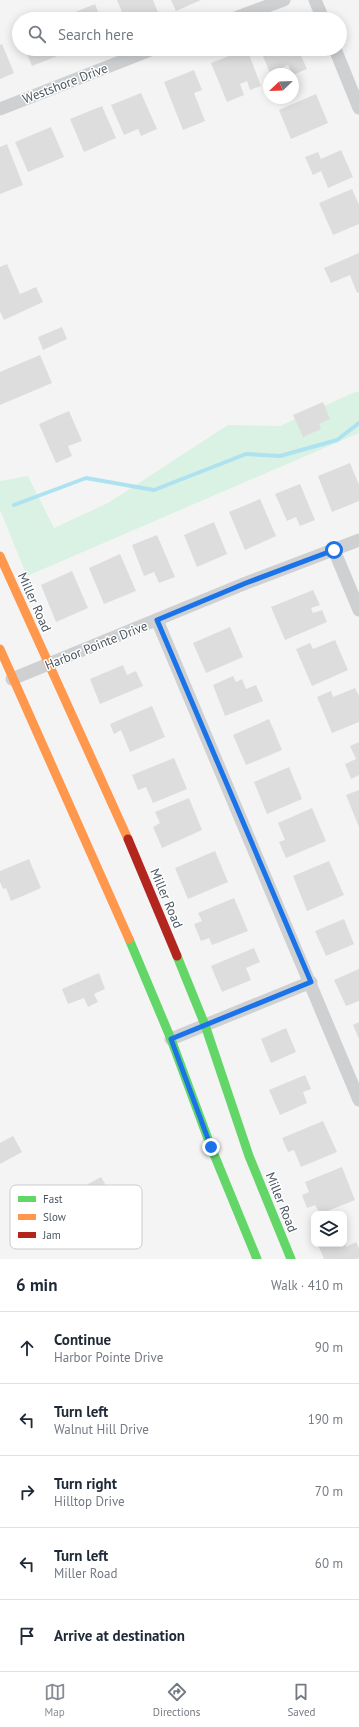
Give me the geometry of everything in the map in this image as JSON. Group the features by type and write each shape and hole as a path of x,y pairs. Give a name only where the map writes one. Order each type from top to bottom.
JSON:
{"main road":[{"name":"Miller Road","path":"0,556 146,882 205,1025 250,1156 291,1259"},
{"path":"0,649 12,679 134,948 171,1039 211,1147 257,1259"}],"street":[{"path":"251,12 284,0"},
{"path":"315,0 320,12"},
{"name":"Westshore Drive","path":"0,109 135,56"},
{"path":"338,56 359,108"},
{"name":"Harbor Pointe Drive","path":"12,679 246,583 359,540"},
{"path":"334,550 359,610"},
{"path":"157,620 311,982 359,1100"},
{"path":"171,1039 311,982"}],"green space":[{"path":"355,392 359,392 359,433 27,576 0,510 0,481 28,476 54,528 108,503 228,425 280,426"}],"building":[{"path":"117,0 153,0 158,12 122,12"},
{"path":"171,0 201,0 176,11"},
{"path":"95,4 98,12 75,12"},
{"path":"2,44 14,73 0,79 0,45"},
{"path":"28,56 57,56 32,66"},
{"path":"229,56 250,56 261,86 250,90 247,81 240,84 244,95 227,102 211,63"},
{"path":"263,56 301,56 307,69 299,72 299,68 290,68 288,65 281,68 268,68"},
{"path":"194,70 202,90 194,93 205,121 183,130 164,82"},
{"path":"141,93 157,129 141,136 138,129 124,135 111,105"},
{"path":"316,94 328,123 291,139 279,110 293,104 299,104 299,101"},
{"path":"102,106 116,138 84,152 70,119"},
{"path":"51,127 64,157 28,172 15,142"},
{"path":"7,144 23,185 0,194 0,147"},
{"path":"341,150 353,177 328,188 321,171 313,175 305,157 318,152 321,159"},
{"path":"352,189 359,205 359,224 333,235 319,203"},
{"path":"359,253 359,292 357,293 350,275 331,283 324,268"},
{"path":"7,264 20,294 36,287 43,302 4,320 0,311 0,267"},
{"path":"62,327 67,339 43,350 38,337"},
{"path":"40,355 52,383 0,405 0,372"},
{"path":"323,402 330,419 319,424 321,429 303,437 293,415"},
{"path":"69,411 82,441 68,446 72,456 56,463 39,424"},
{"path":"350,463 359,485 359,501 332,512 318,476"},
{"path":"300,484 315,520 300,526 296,517 287,521 275,494"},
{"path":"260,499 276,536 245,550 229,512"},
{"path":"214,522 227,554 197,567 184,535"},
{"path":"157,535 175,577 159,583 154,572 144,576 132,545"},
{"path":"120,554 136,591 104,604 89,568"},
{"path":"72,571 88,608 56,622 41,585"},
{"path":"313,590 320,605 311,608 313,613 322,610 327,622 285,640 271,607"},
{"path":"230,627 243,657 206,673 193,643"},
{"path":"335,640 348,670 312,686 296,649 310,643 313,649"},
{"path":"123,665 127,675 136,671 143,686 100,704 90,679"},
{"path":"233,676 236,682 242,679 246,689 256,685 263,701 225,716 213,685"},
{"path":"355,688 359,696 359,722 332,733 317,697 331,691 333,697"},
{"path":"152,706 165,737 130,752 121,730 114,734 110,724"},
{"path":"269,719 282,750 246,765 233,735"},
{"path":"359,742 359,775 351,779 345,764 356,759 350,746"},
{"path":"174,758 187,789 153,803 146,787 138,790 132,775"},
{"path":"289,767 302,799 267,814 254,782"},
{"path":"359,790 359,827 346,795"},
{"path":"189,798 202,830 162,848 153,827 160,823 155,812"},
{"path":"312,808 326,841 286,858 279,842 285,840 278,823"},
{"path":"215,851 228,882 188,899 175,868"},
{"path":"29,859 41,888 11,901 6,888 3,889 0,882 0,871"},
{"path":"329,861 344,895 307,911 293,876"},
{"path":"234,898 248,931 212,945 209,938 201,941 194,924 202,921 198,913"},
{"path":"344,919 354,944 326,956 315,931"},
{"path":"254,948 260,962 246,968 251,980 222,992 211,966"},
{"path":"359,969 359,1001 346,1006 334,980"},
{"path":"99,973 105,989 94,994 98,1002 88,1007 84,998 68,1004 62,989"},
{"path":"359,1022 359,1039 353,1025"},
{"path":"286,1028 296,1052 271,1063 261,1039"},
{"path":"305,1075 311,1089 303,1092 307,1103 280,1115 269,1090"},
{"path":"323,1121 337,1152 301,1167 294,1150 288,1152 282,1138"},
{"path":"13,1136 22,1152 0,1164 0,1143"},
{"path":"342,1167 355,1200 328,1211 318,1211 315,1205 307,1208 302,1195 309,1192 305,1182"},
{"path":"101,1177 106,1185 86,1185"},
{"path":"356,1242 359,1248 359,1258 324,1259 319,1247 347,1247"}],"waterway":[{"path":"14,505 86,478 154,490 246,454 280,456 337,440 359,423"}],"traffic: fast":[{"path":"129,939 171,1039 211,1147 257,1259"},
{"path":"177,956 205,1025 249,1156 291,1259"}],"traffic: slow":[{"path":"0,556 128,839"},
{"path":"0,649 129,939"}],"traffic: jam":[{"path":"128,839 177,956"}],"route":[{"path":"211,1147 171,1039 311,982 157,620 246,583 334,550"}]}
